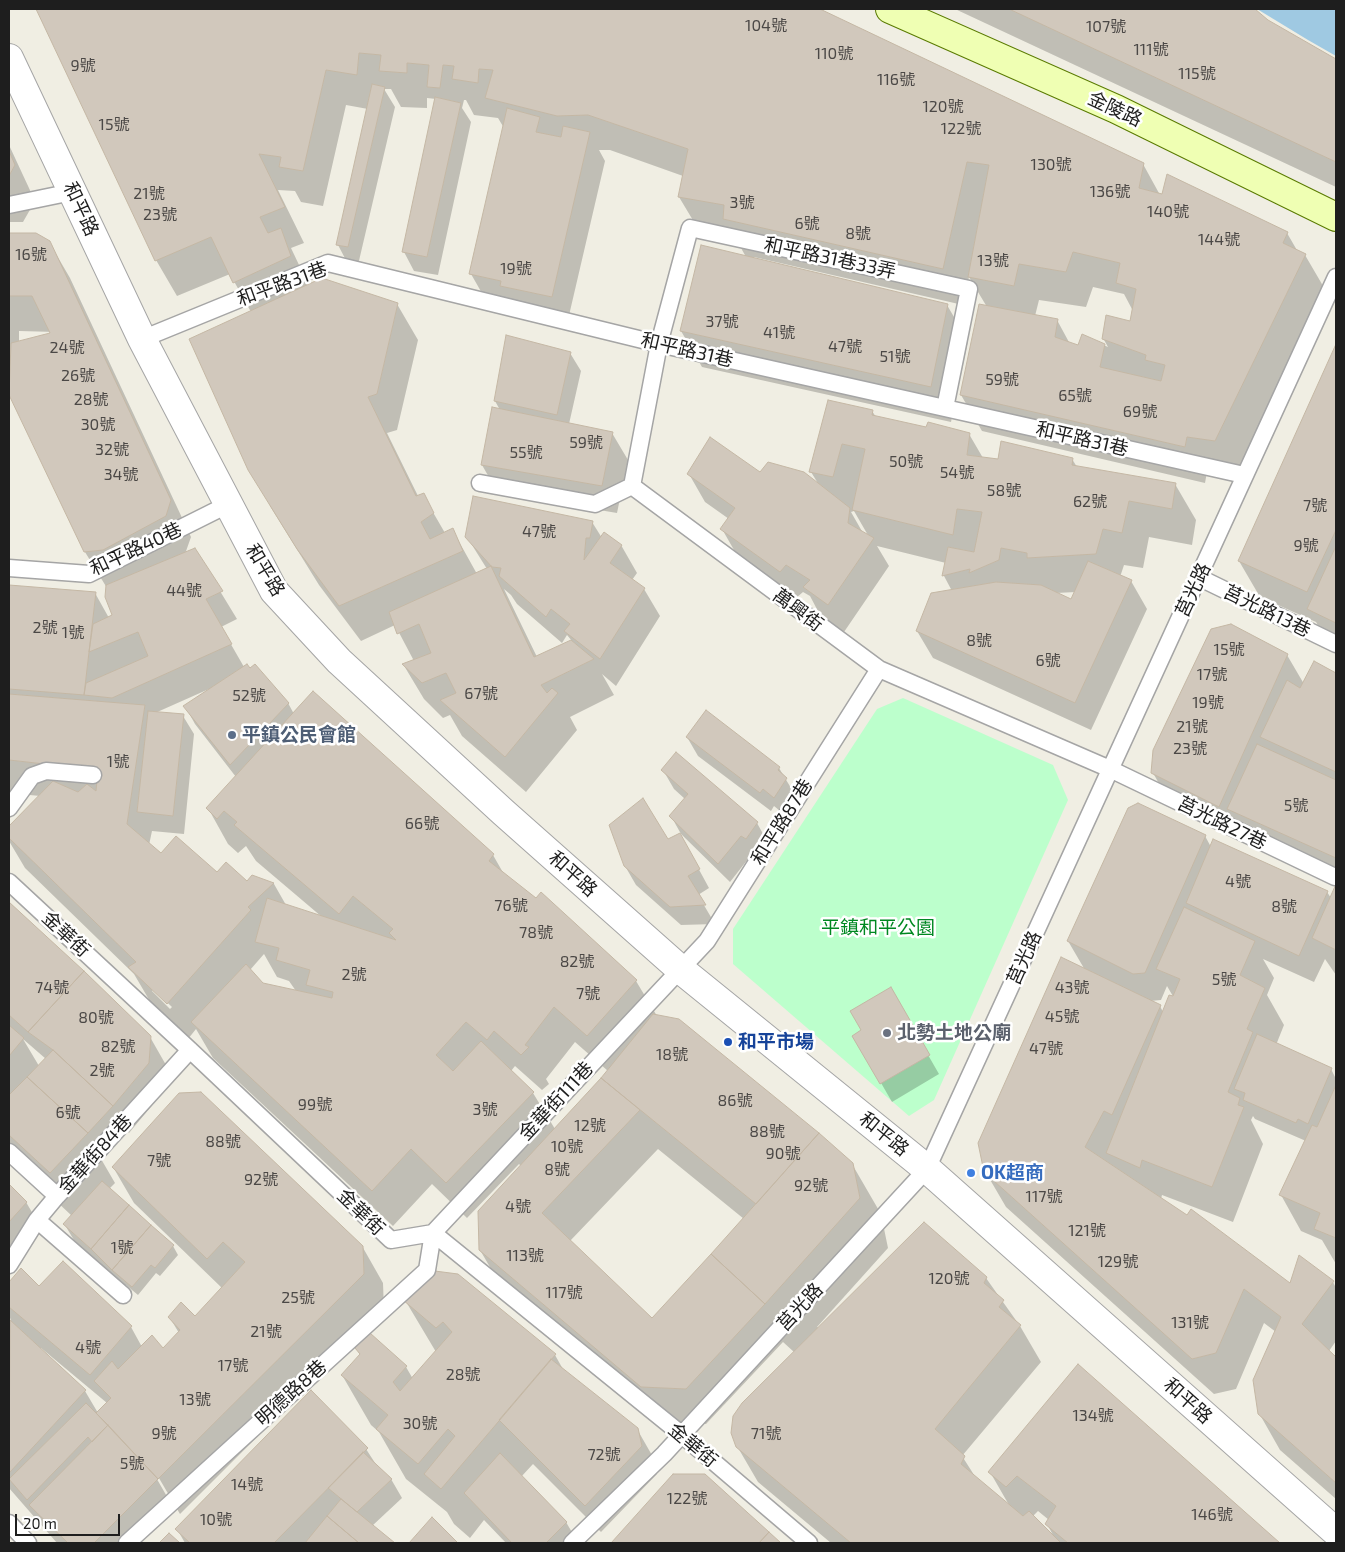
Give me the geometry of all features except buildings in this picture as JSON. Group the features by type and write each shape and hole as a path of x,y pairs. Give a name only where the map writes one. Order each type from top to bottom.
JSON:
{"main road":[{"name":"金陵路","path":"890,9 1116,109 1336,217"}],"street":[{"name":"和平路","path":"9,58 142,339 274,591 339,661 503,812 680,970 927,1170 1336,1532"}],"lane":[{"path":"9,205 72,192"},
{"name":"和平路31巷33弄","path":"659,344 690,228 969,289 945,408"},
{"name":"和平路31巷","path":"142,339 328,263 659,344 1244,475"},
{"name":"莒光路","path":"572,1543 681,1434 927,1170 1336,277"},
{"path":"480,483 595,504 632,486 659,344"},
{"name":"萬興街","path":"632,486 878,669 1110,769"},
{"name":"和平路40巷","path":"9,568 89,574 229,504"},
{"name":"莒光路13巷","path":"1198,577 1336,644"},
{"name":"和平路87巷","path":"680,970 707,941 878,669"},
{"name":"莒光路27巷","path":"1110,769 1335,877"},
{"path":"9,808 32,776 46,771 93,776"},
{"name":"金華街","path":"9,882 391,1240 433,1233 681,1434 809,1543"},
{"name":"金華街111巷","path":"433,1233 680,970"},
{"name":"金華街84巷","path":"9,1265 37,1220 57,1196 190,1050"},
{"path":"9,1152 57,1196"},
{"path":"37,1220 123,1295"},
{"name":"明德路8巷","path":"127,1543 428,1270 433,1233"},
{"path":"9,1523 28,1543"}],"green space":[{"name":"平鎮和平公園","path":"903,698 1053,765 1068,800 934,1100 909,1116 733,964 733,929 877,709"}],"water":[{"path":"1257,9 1336,9 1336,56 1308,40"}],"place":[{"name":"平鎮公民會館","path":"232,735"},
{"name":"北勢土地公廟","path":"887,1033"},
{"name":"和平市場","path":"728,1042"},
{"name":"OK超商","path":"971,1173"}]}
